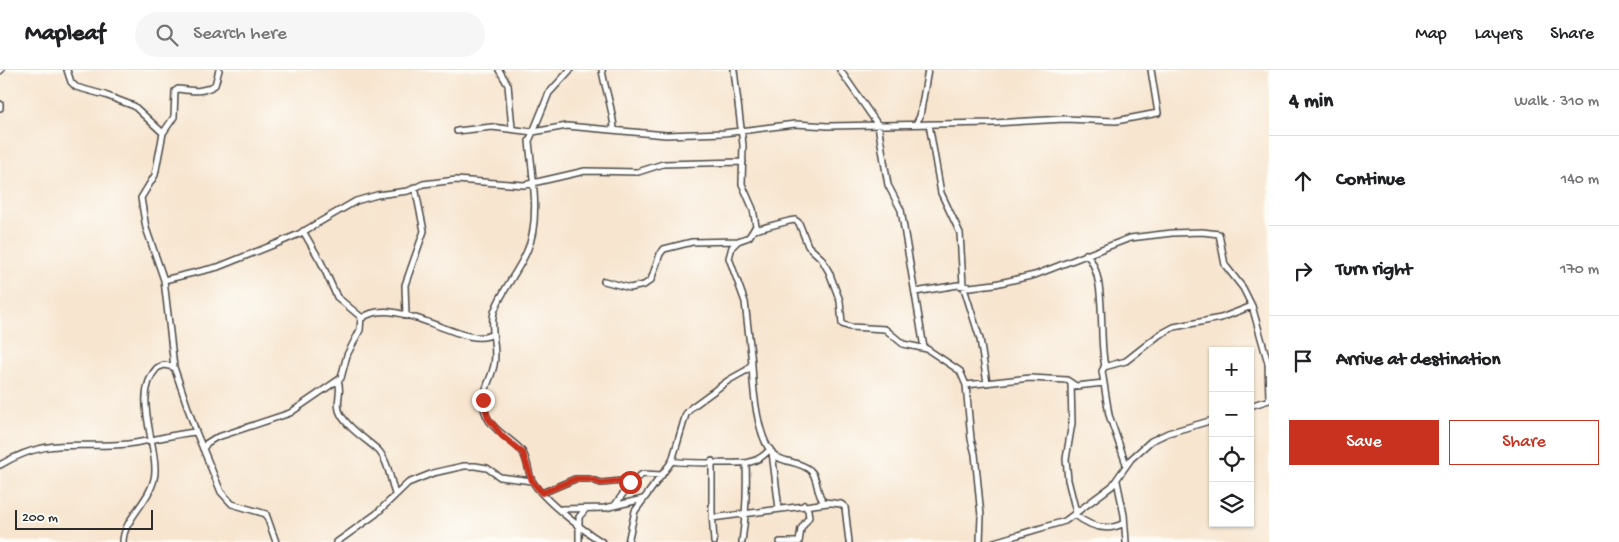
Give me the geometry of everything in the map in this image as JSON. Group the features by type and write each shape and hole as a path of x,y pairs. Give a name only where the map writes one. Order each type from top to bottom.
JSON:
{"street":[{"path":"67,70 71,82 76,87 134,106 163,133"},
{"path":"219,70 215,85 211,88 198,92 178,89 175,91 174,117 163,133 155,175 142,194 141,202 146,228 164,280 174,367 196,432 226,499 236,505 266,514 276,542"},
{"path":"499,70 508,85 512,128"},
{"path":"570,70 549,93 529,141 534,218 529,247 498,302 492,321 495,358 484,394 484,411 502,436 523,453 532,481 542,493 578,527 602,542"},
{"path":"602,70 613,114 614,129"},
{"path":"734,70 741,130 742,184 753,209 755,230"},
{"path":"840,70 878,125 888,185 901,210 924,348"},
{"path":"916,124 920,116 928,70"},
{"path":"457,131 492,127 533,132 567,126 666,135 724,133 795,124 819,126 878,125 1064,119 1116,121 1158,113 1150,70"},
{"path":"929,124 941,193 960,233 963,285 980,339 987,383"},
{"path":"164,280 218,267 303,231 356,201 405,192 423,184 454,180 524,185 585,171 638,172 663,164 743,162"},
{"path":"406,316 405,285 424,231 415,187"},
{"path":"604,281 630,288 644,285 651,280 660,254 664,249 692,242 738,241 749,237 755,230 789,221 796,221 801,226 808,246 821,258 829,272 840,301 842,324 850,327 884,329 903,344 924,348 960,371 966,385 980,506 980,542"},
{"path":"203,449 207,443 215,438 296,409 338,381 342,374 347,355 360,330 361,319 359,314 345,306 337,297 321,262 303,231"},
{"path":"914,292 963,285 995,284 1038,274 1121,240 1148,235 1196,232 1219,234 1225,264 1243,288 1252,306 1263,344 1268,370 1269,400 1254,405"},
{"path":"738,241 732,247 729,258 745,302 759,421 764,440 777,457 798,464 810,471 814,475 819,496 828,503"},
{"path":"1086,254 1095,273 1101,296 1104,367 1102,371 1109,414 1126,464"},
{"path":"1104,367 1126,361 1159,335 1174,327 1221,318 1252,306"},
{"path":"361,319 376,312 427,320 459,333 479,338 492,334"},
{"path":"628,542 633,515 672,461 685,416 690,409 747,370 752,363"},
{"path":"123,542 125,530 146,498 156,471 146,399 148,383 157,368 164,366 174,367"},
{"path":"966,385 1030,378 1067,380 1076,386 1104,382"},
{"path":"338,381 340,389 337,402 340,413 346,422 379,452 395,494"},
{"path":"1071,383 1072,431 1066,459 1075,513 1088,524 1102,528 1113,528 1124,523"},
{"path":"994,542 1066,521 1116,481 1126,464 1139,449 1156,438 1209,421"},
{"path":"0,465 14,456 53,444 113,444 152,440 196,432"},
{"path":"672,461 682,463 712,461 746,463 758,459 771,451"},
{"path":"771,451 779,509"},
{"path":"712,461 714,542"},
{"path":"742,542 746,515 745,499 748,491 746,463"},
{"path":"337,542 376,514 408,483 419,478 464,466 483,467 500,477 532,481"},
{"path":"615,504 633,480 643,474 662,475"},
{"path":"542,493 575,479 589,479 601,483 633,480"},
{"path":"1116,481 1123,508 1126,542"},
{"path":"560,509 585,510 605,508 644,498"},
{"path":"712,518 746,515 804,505 840,504 845,507 849,542"},
{"path":"780,542 799,542 801,529 809,517 808,510 804,505"},
{"path":"580,542 578,527 580,515 585,510"}],"route":[{"path":"483,400 484,411 488,418 502,436 523,453 532,481 542,493 575,479 589,479 601,483 633,480 630,482"}]}
